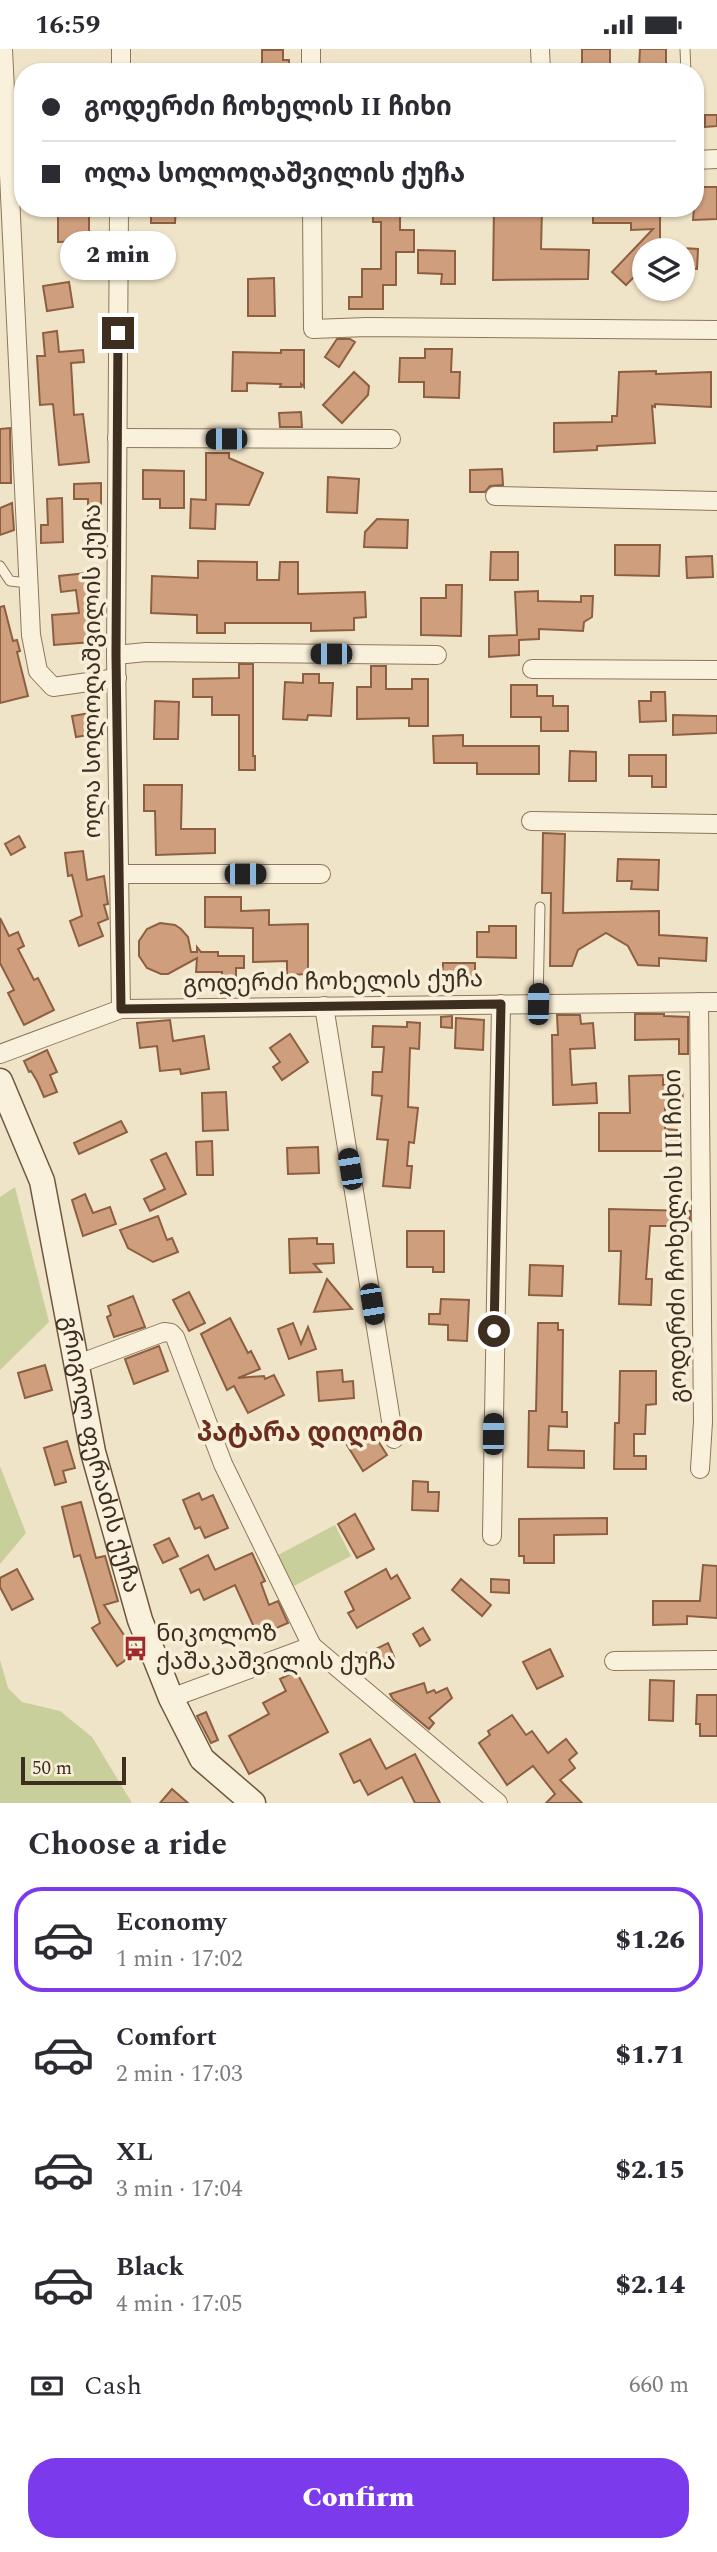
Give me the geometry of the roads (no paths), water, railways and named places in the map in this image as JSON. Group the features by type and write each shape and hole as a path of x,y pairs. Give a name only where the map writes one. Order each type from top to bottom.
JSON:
{"street":[{"path":"3,49 31,635 38,671 53,687 117,678"},
{"name":"ოლა სოლოღაშვილის ქუჩა","path":"119,217 116,655 121,1009"},
{"path":"312,217 313,329 367,327 717,330"},
{"path":"117,438 391,439"},
{"path":"495,496 717,501"},
{"path":"116,655 146,652 437,655"},
{"path":"532,669 717,670"},
{"path":"531,821 717,824"},
{"path":"119,874 321,874"},
{"name":"გოდერძი ჩოხელის III ჩიხი","path":"699,1002 703,1422 700,1468"},
{"name":"გოდერძი ჩოხელის ქუჩა","path":"0,1055 121,1009 717,1002"},
{"path":"492,1537 501,1004"},
{"path":"324,1006 394,1439"},
{"name":"გრიგოლ ფერაძის ქუჩა","path":"0,1081 41,1181 93,1452 140,1620 171,1699 202,1759 253,1803"},
{"path":"78,1364 164,1332 175,1336 223,1464 312,1646 498,1803"},
{"path":"171,1699 312,1646"},
{"path":"614,1661 717,1660"}],"lane":[{"path":"0,566 10,581 29,583"},
{"path":"538,1004 540,907"}],"place":[{"name":"ნიკოლოზ ქაშაკაშვილის ქუჩა","path":"136,1648"}],"district":[{"name":"პატარა დიღომი","path":"310,1433"}]}
